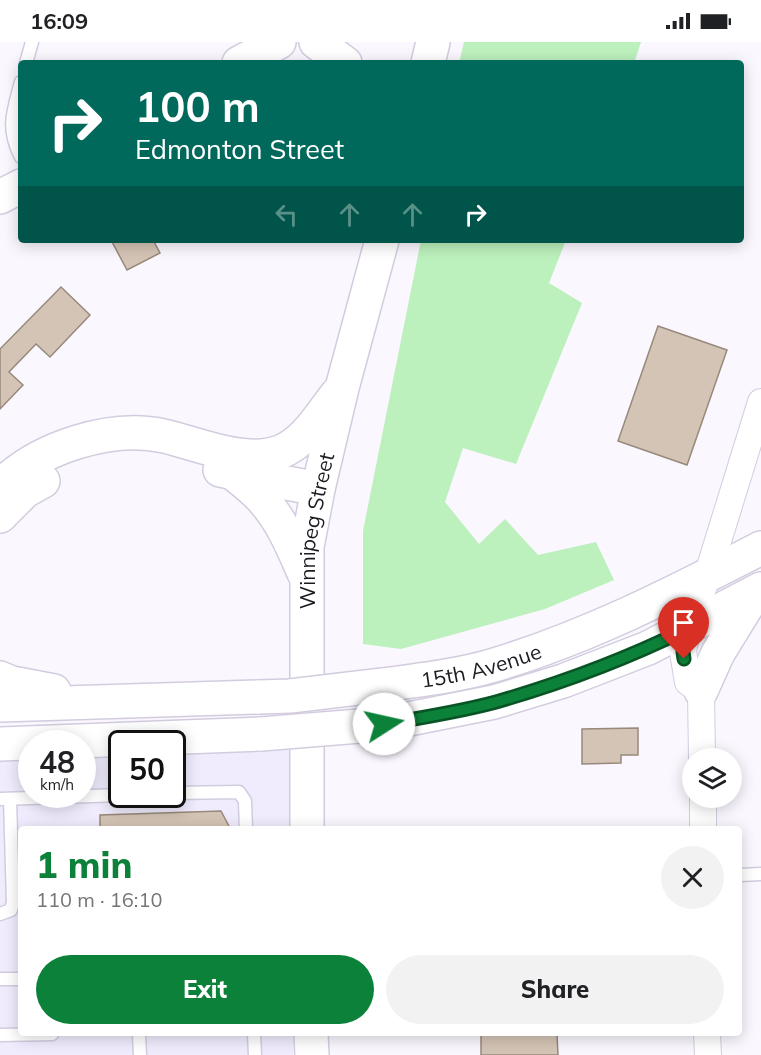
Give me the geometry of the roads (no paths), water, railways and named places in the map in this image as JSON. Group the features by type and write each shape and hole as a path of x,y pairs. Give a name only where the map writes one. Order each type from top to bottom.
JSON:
{"main road":[{"path":"245,60 279,42"},
{"path":"316,42 341,60"},
{"path":"429,60 433,42"},
{"path":"0,197 18,188"},
{"name":"Winnipeg Street","path":"307,826 307,547 342,388 381,243"},
{"path":"0,487 11,475 59,447 115,433 160,435 255,457 281,452 295,444 306,433 342,388"},
{"path":"0,516 25,490 69,466 116,455 154,456 318,489"},
{"path":"233,473 263,499 274,513 290,539 306,580"},
{"name":"15th Avenue","path":"0,705 290,696 442,677 490,666 614,621 761,548"},
{"path":"701,691 718,653 758,591"},
{"name":"15th Avenue","path":"0,744 261,734 384,724 494,702 562,681 648,648 758,591"},
{"path":"0,678 112,702"},
{"path":"311,1036 312,1055"}],"street":[{"path":"702,748 701,691 688,682 683,652 687,629 761,402"},
{"path":"703,808 703,826"},
{"path":"707,1036 708,1055"}],"lane":[{"path":"27,60 32,42"},
{"path":"18,93 11,118 12,135 18,150"},
{"path":"186,793 239,792 245,801 246,826"},
{"path":"0,914 11,910 13,902 5,799 108,795"},
{"path":"742,875 761,874"},
{"path":"0,979 18,979"},
{"path":"0,1035 18,1035"},
{"path":"139,1036 140,1055"},
{"path":"254,1036 255,1055"}]}
